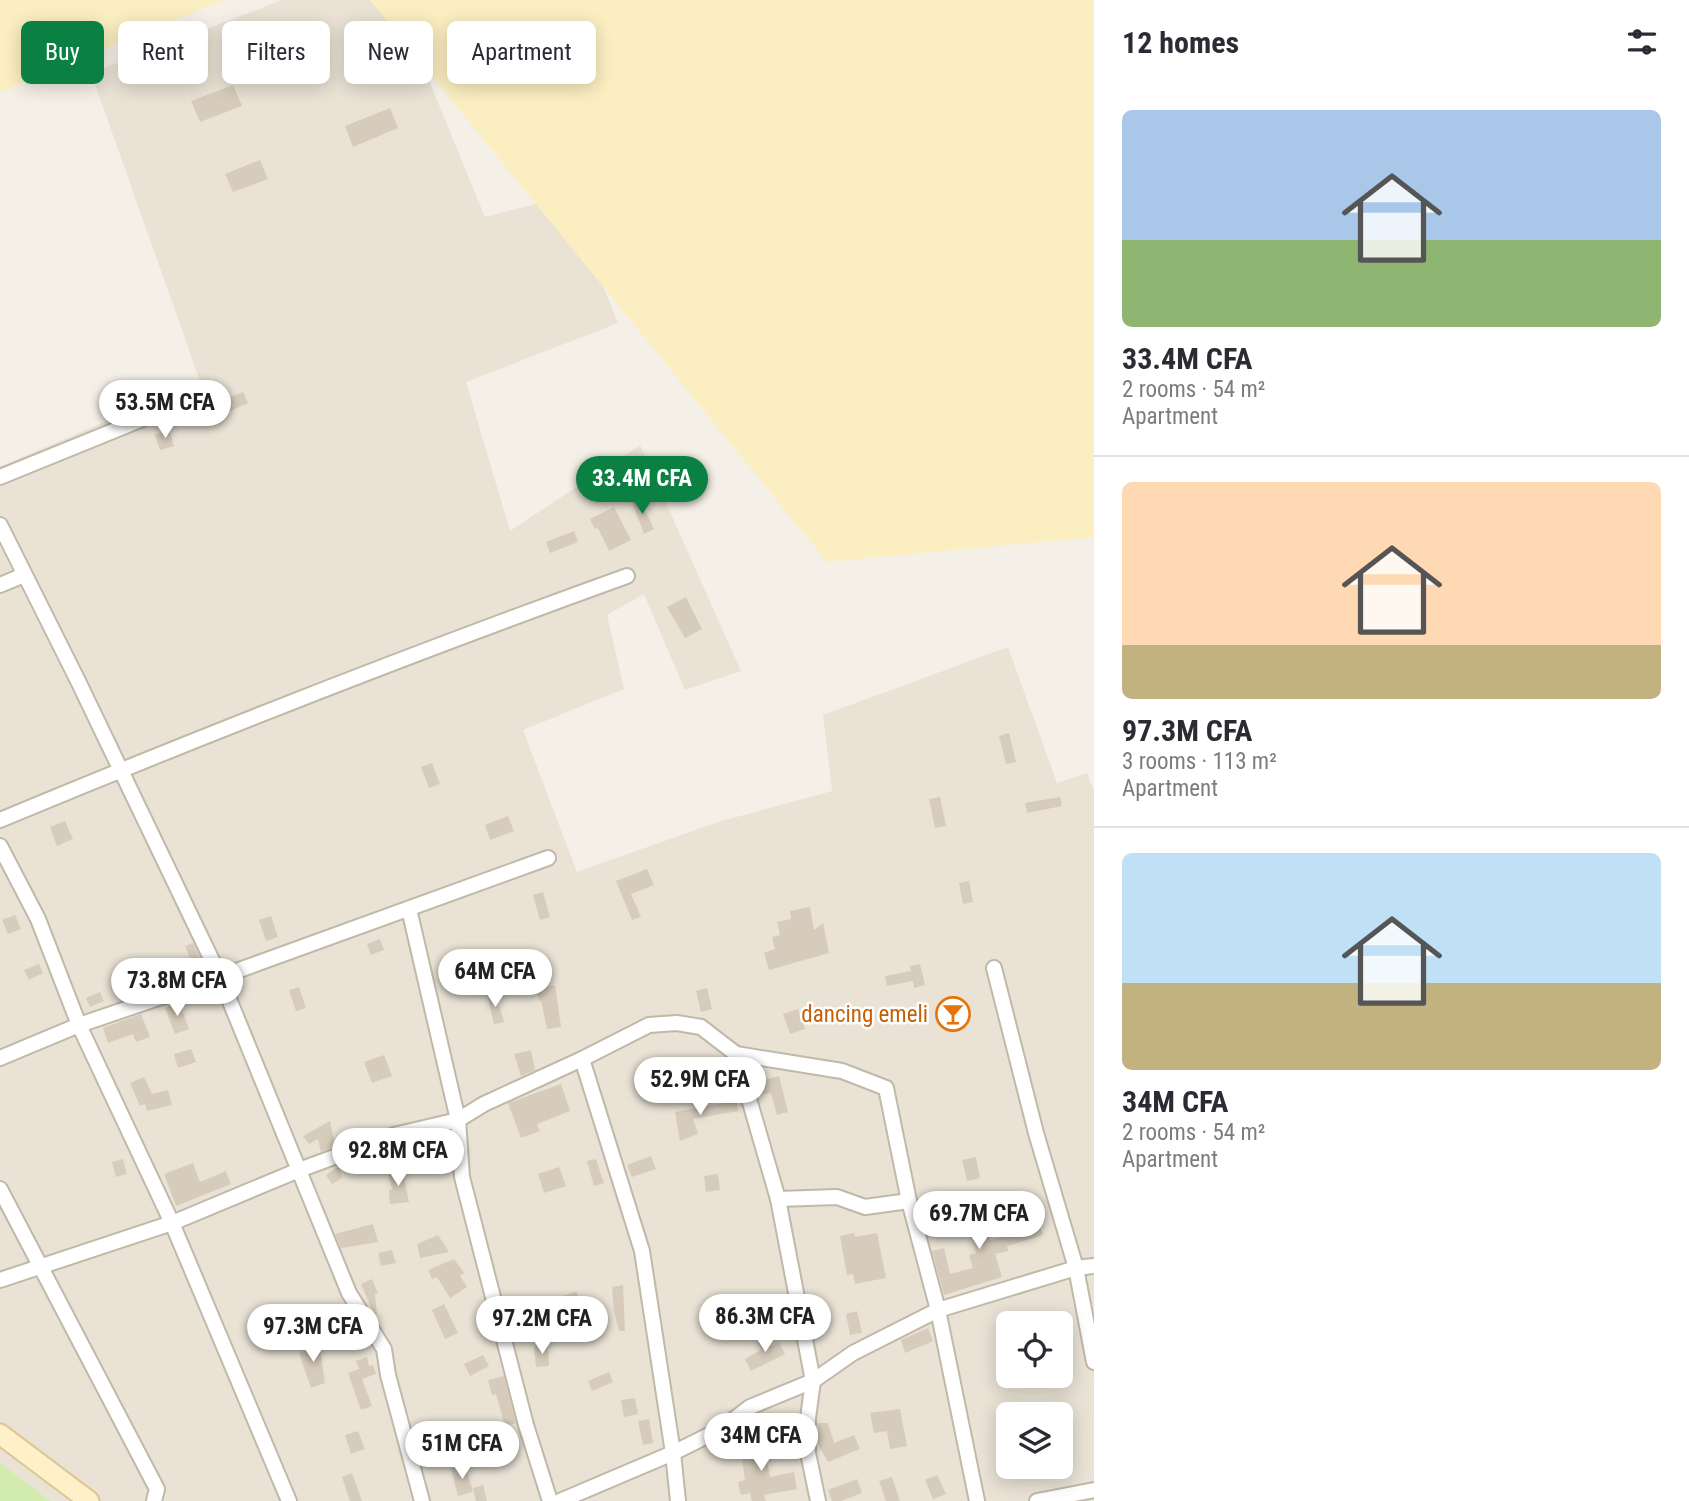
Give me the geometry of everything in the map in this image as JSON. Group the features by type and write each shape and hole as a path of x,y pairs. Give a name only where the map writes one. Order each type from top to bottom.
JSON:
{"main road":[{"path":"0,1434 89,1501"}],"street":[{"path":"0,477 204,394"},
{"path":"0,525 220,977 349,1293 384,1349 388,1376 422,1501"},
{"path":"0,585 23,575"},
{"path":"0,820 468,633 627,576"},
{"path":"0,846 38,919 79,1025 172,1223 289,1501"},
{"path":"0,1058 79,1025 548,858"},
{"path":"409,909 458,1120 462,1177 526,1425 550,1501"},
{"path":"994,968 1036,1133 1076,1268 1094,1362"},
{"path":"0,1280 172,1223 299,1170 394,1135 458,1120 484,1104 649,1025 677,1023 701,1027 736,1054 842,1071 886,1088 909,1201 938,1310 977,1501"},
{"path":"736,1054 778,1199 813,1381 808,1418 808,1453 818,1501"},
{"path":"582,1059 642,1251 678,1501"},
{"path":"0,1189 157,1489 154,1501"},
{"path":"778,1199 838,1197 865,1207 909,1201"},
{"path":"560,1501 673,1453 721,1429 750,1407 813,1381 853,1353 938,1310 1076,1268 1094,1266"},
{"path":"1037,1501 1094,1490"}],"shaded area":[{"path":"282,0 396,0 405,21 344,21 344,84 430,84 485,217 567,196 618,323 466,382 510,531 640,445 741,671 685,690 644,594 607,615 624,689 523,730 577,872 718,822 832,791 823,715 1008,647 1057,783 1087,773 1094,791 1094,1501 0,1501 0,464 1,466 200,381 95,84 104,84 104,68 118,63 118,84 208,84 208,28 222,23 222,84 330,84 330,21 227,21"}],"green space":[{"path":"0,1463 50,1501 0,1501"}],"sand":[{"path":"0,0 224,0 173,21 118,21 118,44 104,49 104,21 21,21 21,83 0,92"},
{"path":"370,0 1094,0 1094,537 827,562 433,77 433,21 387,21"}],"building":[{"path":"233,85 242,106 200,122 191,101"},
{"path":"390,108 398,128 353,147 345,126"},
{"path":"260,160 268,179 233,192 225,174"},
{"path":"243,392 248,403 219,416 214,404"},
{"path":"169,430 174,446 160,450 155,435"},
{"path":"638,496 654,529 644,534 631,499"},
{"path":"614,507 631,540 609,551 598,528 595,529 590,519"},
{"path":"574,531 578,542 550,553 546,542"},
{"path":"686,597 702,629 685,638 667,607"},
{"path":"1009,733 1016,762 1006,764 999,736"},
{"path":"432,763 440,784 429,788 421,767"},
{"path":"940,797 946,826 935,828 929,799"},
{"path":"1060,797 1062,806 1027,813 1025,803"},
{"path":"508,816 514,831 490,840 485,825"},
{"path":"65,821 73,839 57,846 50,827"},
{"path":"647,869 654,885 631,894 641,917 632,920 616,881"},
{"path":"969,881 973,902 963,904 959,883"},
{"path":"543,892 550,917 540,920 533,895"},
{"path":"810,907 814,930 823,923 829,953 769,970 764,953 775,949 772,937 780,935 777,922 791,919 790,911"},
{"path":"15,915 21,929 8,934 2,920"},
{"path":"271,916 278,937 266,941 259,920"},
{"path":"380,939 384,950 371,955 367,944"},
{"path":"193,943 201,960 192,963 185,946"},
{"path":"39,964 43,973 29,980 24,970"},
{"path":"920,964 925,985 914,988 913,981 887,986 885,976 911,971 910,966"},
{"path":"555,985 561,1027 547,1029 536,989"},
{"path":"299,987 306,1008 296,1011 289,990"},
{"path":"707,988 712,1009 701,1012 696,991"},
{"path":"100,992 104,1001 90,1007 86,998"},
{"path":"495,992 504,1022 494,1024 487,994"},
{"path":"179,1003 189,1029 175,1034 165,1008"},
{"path":"798,1009 805,1029 790,1034 783,1014"},
{"path":"141,1014 150,1037 136,1042 133,1034 108,1043 103,1028"},
{"path":"191,1049 196,1062 178,1068 174,1054"},
{"path":"531,1050 535,1070 521,1076 514,1054"},
{"path":"384,1055 392,1076 372,1083 364,1062"},
{"path":"779,1076 788,1112 777,1115 771,1093 761,1095 757,1082"},
{"path":"144,1077 152,1094 168,1090 172,1105 147,1111 145,1104 140,1106 130,1083"},
{"path":"561,1084 570,1111 537,1124 540,1131 521,1138 508,1103"},
{"path":"736,1101 738,1111 693,1119 698,1134 680,1141 675,1112"},
{"path":"330,1121 335,1146 321,1152 318,1139 309,1144 303,1136"},
{"path":"651,1156 656,1169 632,1177 627,1165"},
{"path":"976,1157 980,1178 967,1181 962,1160"},
{"path":"123,1159 127,1174 116,1177 112,1162"},
{"path":"596,1159 604,1183 594,1186 587,1161"},
{"path":"193,1163 200,1182 226,1171 231,1184 176,1206 164,1174"},
{"path":"339,1166 342,1178 332,1184 326,1175"},
{"path":"559,1167 566,1186 544,1193 538,1174"},
{"path":"402,1169 409,1202 390,1204 389,1190 392,1190 388,1171"},
{"path":"718,1174 720,1190 706,1192 704,1176"},
{"path":"980,1201 990,1240 1017,1234 1016,1230 1039,1223 1043,1235 1007,1246 1008,1251 995,1254 1002,1277 944,1295 932,1251 944,1248 950,1274 973,1268 969,1255 976,1253 967,1219 956,1222 953,1207"},
{"path":"373,1224 378,1242 341,1248 335,1234"},
{"path":"854,1233 855,1237 877,1233 886,1278 855,1284 853,1274 847,1275 840,1236"},
{"path":"438,1235 449,1252 420,1258 417,1244"},
{"path":"392,1250 396,1263 381,1266 378,1253"},
{"path":"454,1259 464,1273 460,1276 467,1287 450,1298 437,1277 432,1279 428,1270"},
{"path":"372,1279 378,1293 375,1294 375,1316 361,1284"},
{"path":"623,1285 625,1331 619,1331 612,1287"},
{"path":"577,1291 579,1307 553,1312 549,1301"},
{"path":"444,1304 458,1333 445,1339 432,1310"},
{"path":"750,1311 755,1322 732,1333 726,1322"},
{"path":"857,1311 862,1333 850,1335 846,1314"},
{"path":"928,1328 933,1341 905,1353 901,1340"},
{"path":"766,1336 771,1346 779,1342 785,1354 751,1371 745,1359 761,1350 757,1340"},
{"path":"315,1340 320,1348 325,1383 311,1388 299,1353 307,1350 304,1347"},
{"path":"548,1345 549,1366 536,1367 534,1346"},
{"path":"483,1355 489,1366 470,1376 464,1364"},
{"path":"367,1357 369,1366 373,1365 376,1374 362,1379 372,1406 361,1410 348,1373 359,1369 356,1361"},
{"path":"609,1372 613,1382 592,1391 588,1381"},
{"path":"504,1376 516,1423 505,1426 496,1394 492,1395 488,1380"},
{"path":"635,1398 638,1414 624,1417 621,1400"},
{"path":"900,1409 907,1446 890,1449 887,1431 874,1433 870,1413"},
{"path":"763,1412 768,1422 745,1432 742,1425"},
{"path":"649,1419 653,1443 643,1445 638,1421"},
{"path":"818,1423 828,1423 834,1443 854,1435 860,1449 828,1462 818,1444"},
{"path":"358,1431 365,1449 351,1454 345,1435"},
{"path":"753,1433 757,1450 765,1449 770,1477 794,1472 797,1489 764,1495 766,1501 752,1501 750,1493 741,1495 738,1482 745,1480 739,1436"},
{"path":"465,1465 473,1492 458,1496 451,1469"},
{"path":"352,1473 362,1501 350,1501 342,1477"},
{"path":"937,1475 946,1494 933,1499 925,1480"},
{"path":"892,1477 900,1501 886,1501 879,1481"},
{"path":"857,1479 862,1493 841,1501 832,1501 828,1490"},
{"path":"483,1485 487,1501 476,1501 473,1488"}],"place":[{"name":"dancing emeli","path":"953,1014"}]}
